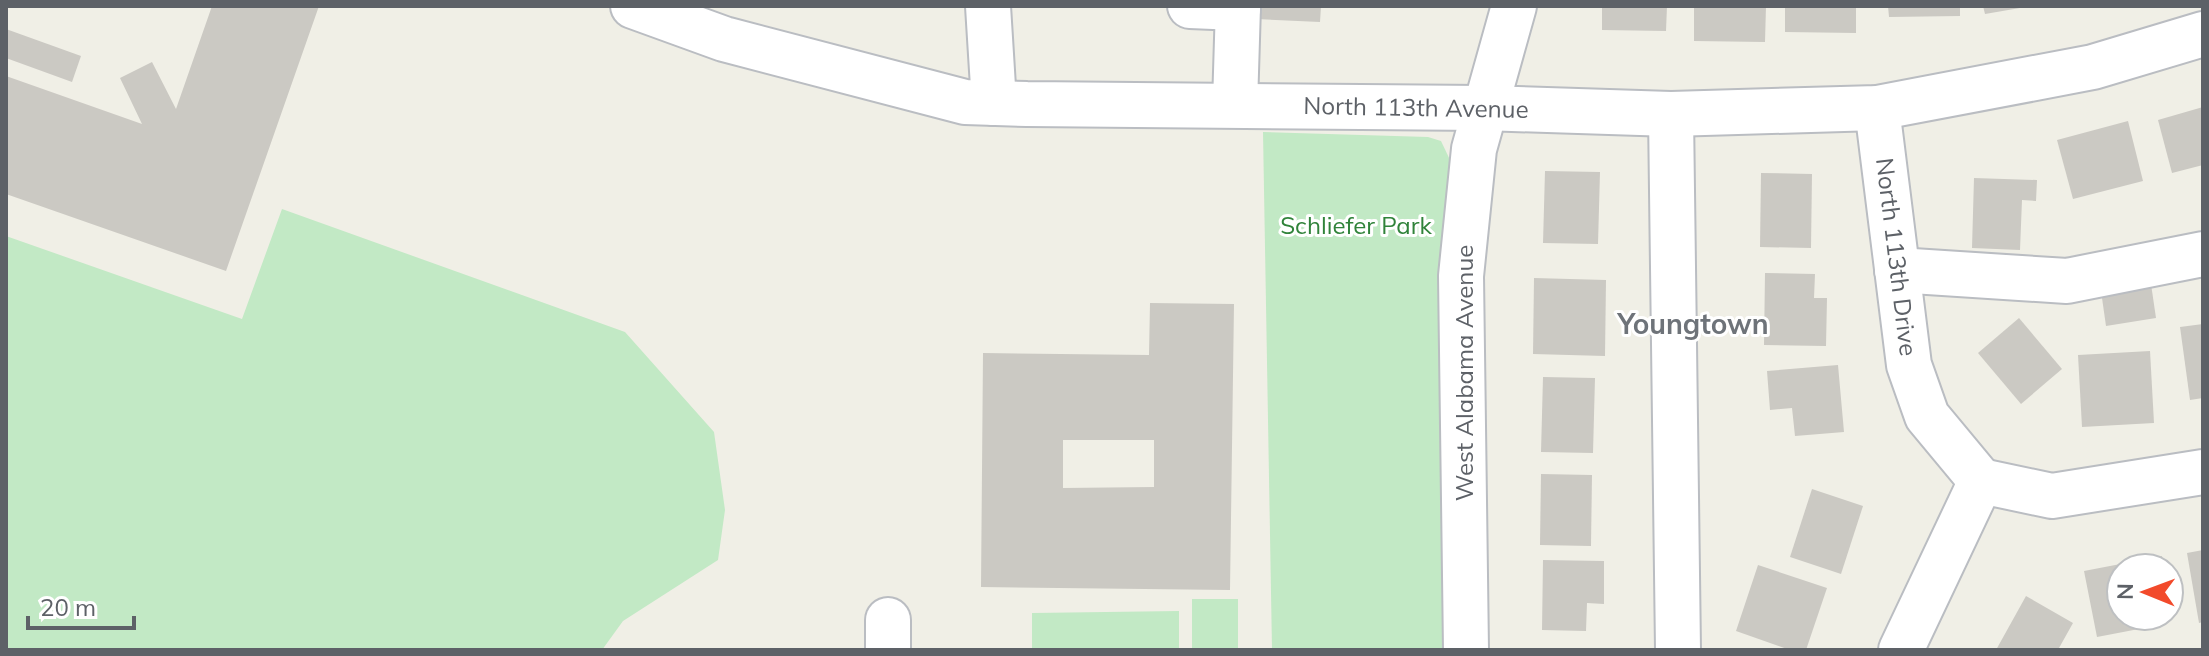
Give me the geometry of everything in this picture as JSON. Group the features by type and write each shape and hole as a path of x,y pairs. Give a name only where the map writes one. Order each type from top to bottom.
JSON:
{"street":[{"name":"North 113th Avenue","path":"633,6 724,39 980,102 1483,108 1671,114 1877,108 2093,67 2203,34"},
{"path":"964,6 980,102"},
{"path":"980,102 988,6"},
{"path":"1190,6 1238,7 1235,105"},
{"name":"West Alabama Avenue","path":"1466,650 1461,276 1474,149 1514,6"},
{"name":"North 113th Drive","path":"1877,108 1909,365 1927,416 1981,481"},
{"path":"1671,114 1678,650"},
{"path":"1897,270 2067,281 2203,254"},
{"path":"1901,650 1981,481 2052,496 2203,472"}],"green space":[{"name":"Schliefer Park","path":"1263,132 1428,137 1441,141 1451,162 1444,650 1272,650"},
{"path":"282,209 625,332 714,432 725,510 718,560 623,621 602,650 6,650 6,236 242,319"},
{"path":"1192,599 1238,599 1238,650 1192,650"},
{"path":"1179,611 1179,650 1032,650 1032,613"}],"building":[{"path":"212,6 319,6 226,271 6,194 6,76 142,124 120,78 152,62 176,109"},
{"path":"1257,6 1321,6 1320,22 1256,19"},
{"path":"1602,6 1667,6 1666,31 1602,30"},
{"path":"1694,6 1766,6 1765,42 1694,41"},
{"path":"1785,6 1856,6 1856,33 1785,32"},
{"path":"1888,6 1960,6 1960,16 1889,17"},
{"path":"1983,6 2020,6 2020,8 1985,14"},
{"path":"6,29 81,56 72,82 6,58"},
{"path":"2203,107 2203,165 2172,173 2158,120"},
{"path":"2128,121 2143,181 2073,199 2057,140"},
{"path":"1545,171 1600,172 1598,244 1543,243"},
{"path":"1761,173 1812,174 1811,248 1760,247"},
{"path":"1974,178 2037,180 2036,201 2022,200 2020,250 1972,248"},
{"path":"1765,273 1815,274 1814,298 1827,298 1826,346 1764,345"},
{"path":"1534,278 1606,280 1605,356 1533,354"},
{"path":"2151,284 2156,318 2106,326 2101,291"},
{"path":"1150,303 1234,304 1230,590 981,587 983,353 1149,355","holes":["1063,440 1154,440 1154,487 1063,488"]},
{"path":"2019,318 2062,369 2021,404 1978,353"},
{"path":"2203,324 2203,398 2190,400 2180,327"},
{"path":"2150,351 2154,423 2082,427 2078,355"},
{"path":"1838,365 1844,432 1795,436 1792,408 1770,410 1767,371"},
{"path":"1543,377 1595,378 1593,453 1541,452"},
{"path":"1541,474 1592,475 1591,546 1540,545"},
{"path":"1812,489 1863,506 1841,574 1790,557"},
{"path":"2203,550 2203,622 2199,623 2187,553"},
{"path":"1543,560 1604,561 1604,604 1587,603 1586,631 1542,630"},
{"path":"1758,565 1827,588 1806,650 1790,650 1736,631"},
{"path":"2105,567 2105,632 2123,632 2097,637 2084,571"},
{"path":"2026,596 2073,623 2059,648 2063,650 1996,650"}],"district":[{"name":"Youngtown","path":"1693,324"}]}
